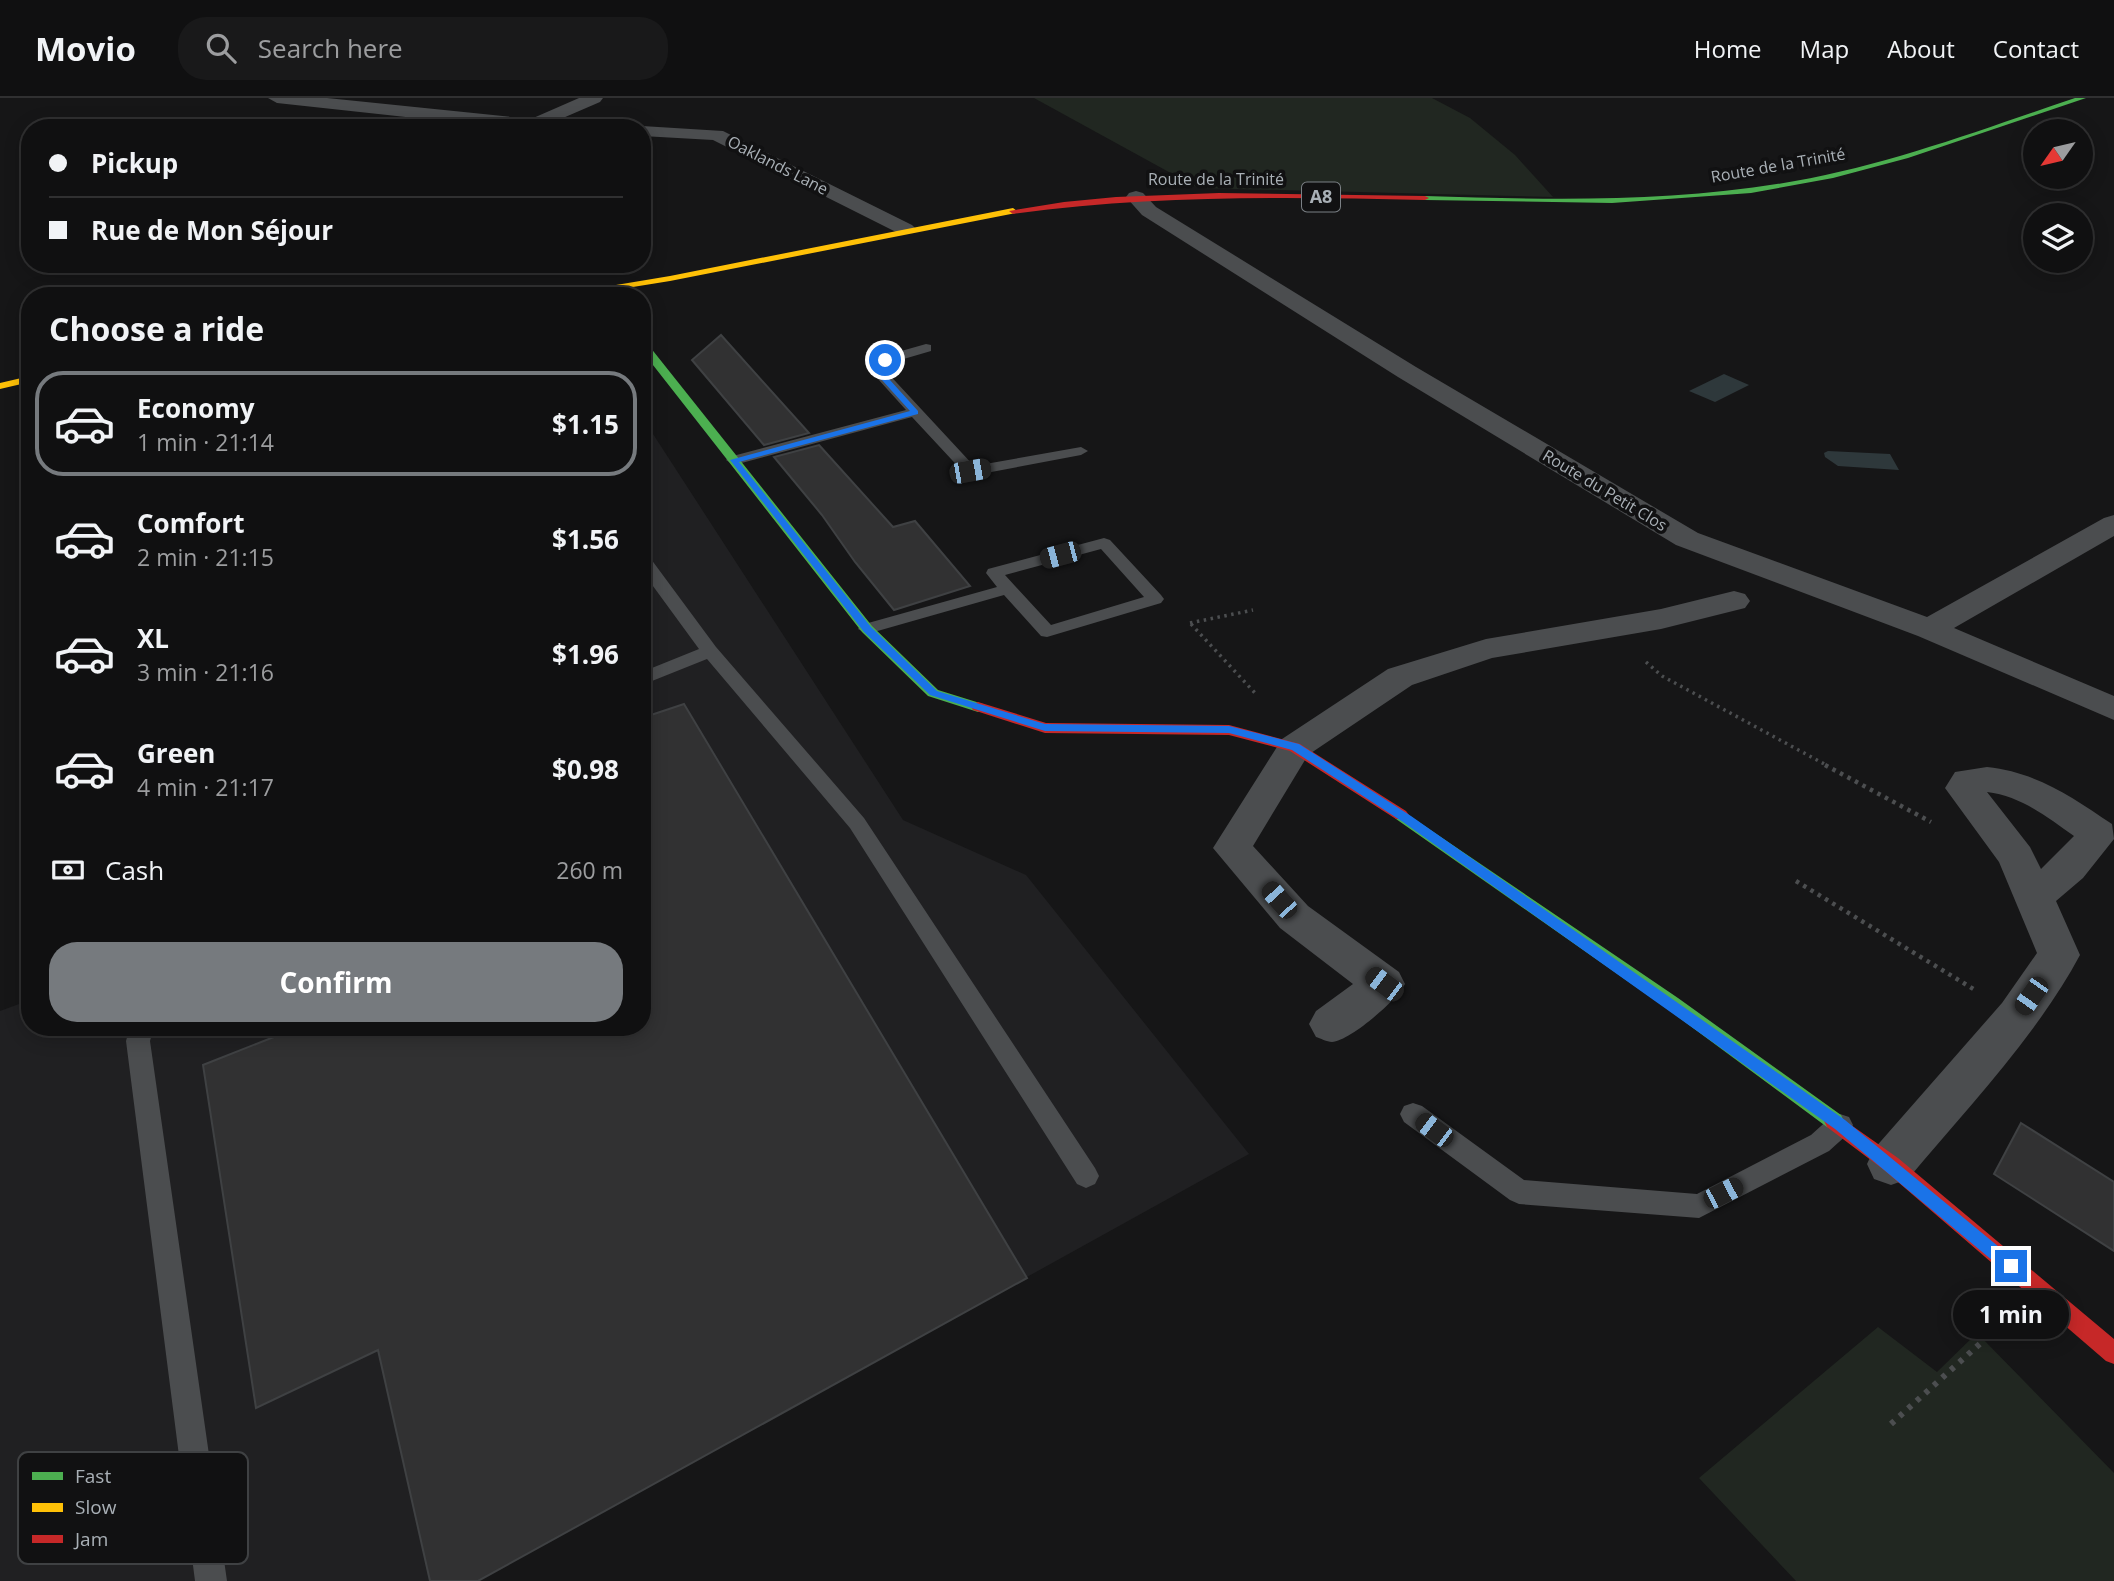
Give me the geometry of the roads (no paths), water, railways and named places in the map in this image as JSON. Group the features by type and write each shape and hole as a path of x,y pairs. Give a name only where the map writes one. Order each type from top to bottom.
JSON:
{"main road":[{"name":"Route de la Trinité","path":"635,287 905,229 1056,204 1136,197 1264,195 1548,204 1632,201 1757,190 1820,179 1897,159 2082,98"},
{"path":"651,355 867,629 933,693 1045,728 1229,730 1295,747 1407,819 1840,1125 1891,1164 2114,1353"},
{"path":"0,386 21,381"}],"street":[{"path":"277,98 475,119"},
{"path":"546,119 594,98"},
{"name":"Oaklands Lane","path":"651,131 717,135 905,229"},
{"name":"Route du Petit Clos","path":"1136,197 1149,211 1257,280 1687,539 1929,629 2114,709"},
{"path":"1929,629 2114,524"},
{"path":"1331,1024 1384,984 1294,917 1232,848 1295,747 1400,677 1486,649 1661,619 1734,601"},
{"path":"1891,1164 2017,1016 2059,955 2035,897"}],"lane":[{"path":"926,348 885,360 876,369 970,471 1081,452"},
{"path":"734,460 915,412"},
{"path":"1104,543 1155,598 1047,632 1008,589 994,573 1104,543"},
{"path":"651,571 710,651 857,823 1086,1176"},
{"path":"867,629 1008,589"},
{"path":"651,675 710,651"},
{"path":"139,1036 194,1452"},
{"path":"1413,1114 1519,1192 1699,1206 1820,1143 1840,1125"}]}
